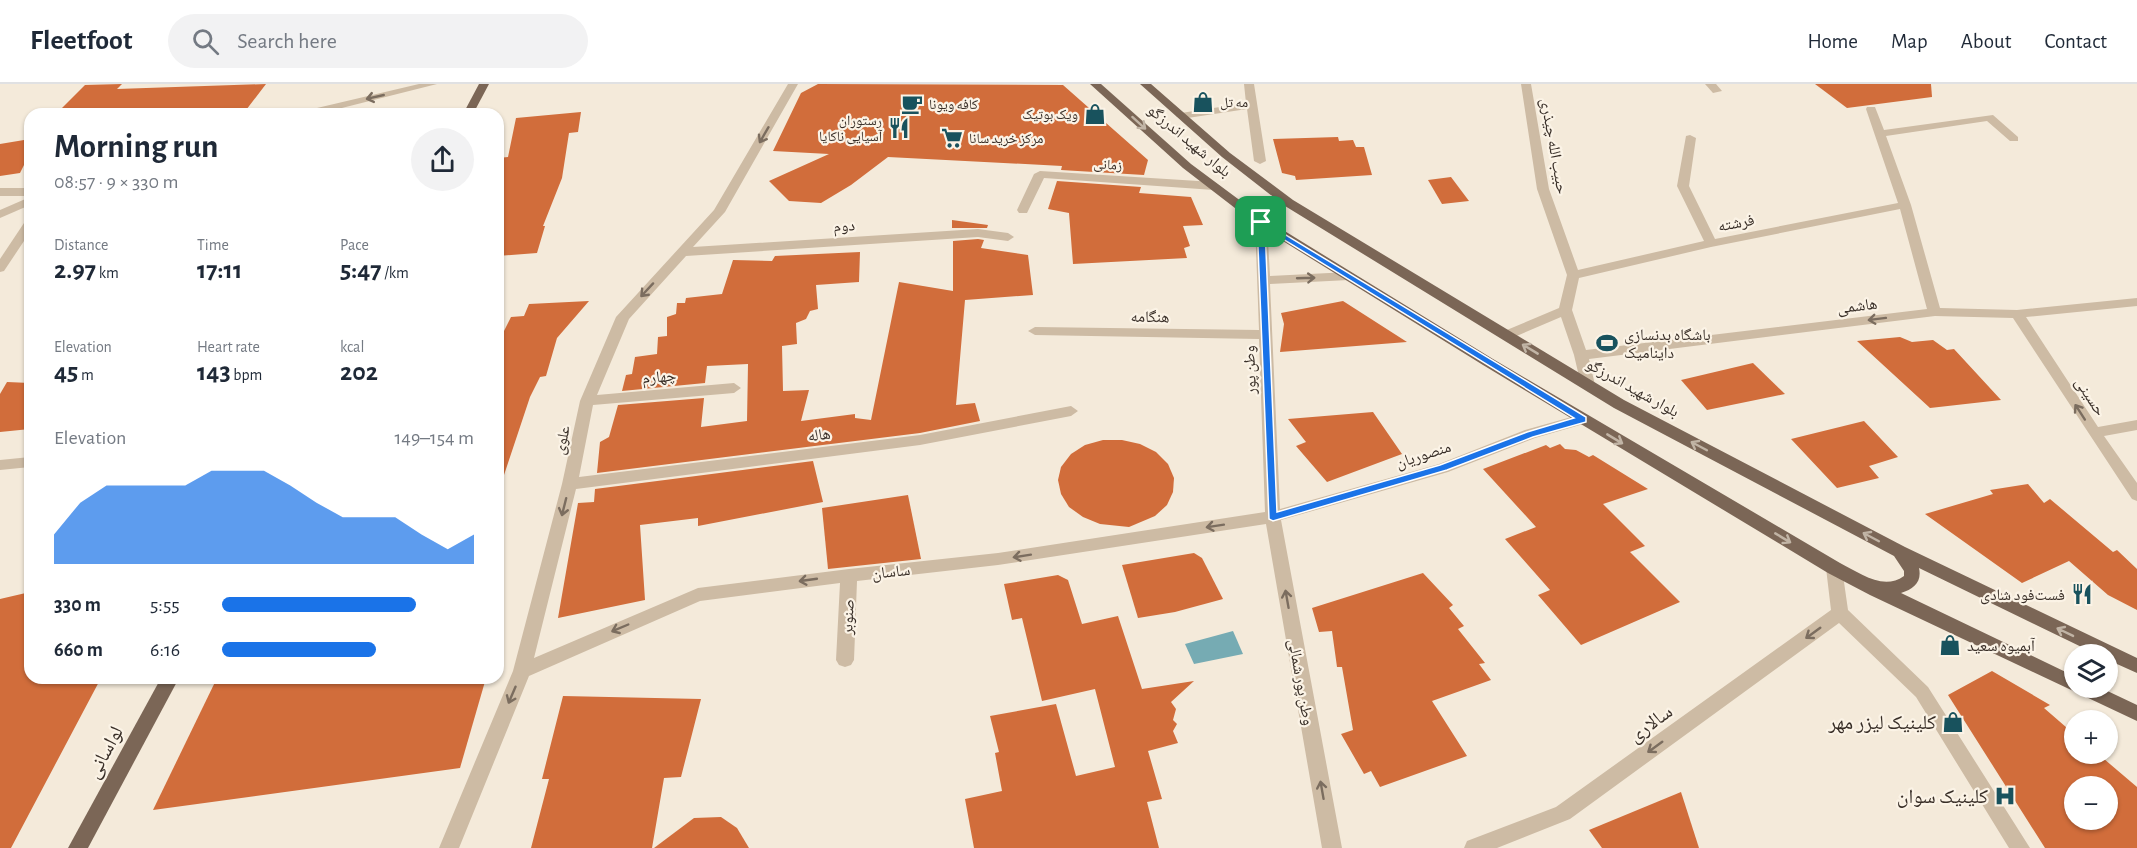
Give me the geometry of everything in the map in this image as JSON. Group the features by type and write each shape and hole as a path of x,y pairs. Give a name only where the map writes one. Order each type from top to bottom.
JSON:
{"main road":[{"path":"471,108 484,84"},
{"name":"بلوار شهید اندرزگو","path":"1095,84 1187,166 1261,222 1582,419 1834,568 2064,679"},
{"name":"بلوار شهید اندرزگو","path":"1144,84 1226,155 1289,203 1588,385 1899,551 2137,666"},
{"path":"1876,590 1902,586 1912,579 1912,570 1899,551"},
{"name":"لواسانی","path":"78,848 167,684"},
{"path":"2105,698 2137,713"}],"street":[{"path":"330,108 432,84"},
{"name":"علوی","path":"449,848 522,671 570,484 587,401 623,317 719,212 793,84"},
{"path":"1249,84 1260,160"},
{"name":"حبیب الله چیذری","path":"1526,84 1543,189 1574,275"},
{"path":"1181,116 1251,105"},
{"path":"1871,109 1905,205 1935,312"},
{"path":"1880,134 1989,117 2014,139"},
{"path":"1690,138 1683,186 1711,243"},
{"name":"زمانی","path":"1023,210 1040,174 1214,186"},
{"path":"0,192 24,192"},
{"path":"0,214 24,204"},
{"name":"فرشته","path":"1574,275 1711,243 1905,205"},
{"name":"وطن پور","path":"1261,222 1273,517"},
{"path":"0,268 24,232"},
{"name":"دوم","path":"682,252 978,233 1008,237"},
{"path":"1574,275 1565,310 1581,355 1588,385"},
{"path":"1263,280 1349,276"},
{"name":"هاشمی","path":"1581,355 1935,312 2017,314 2137,302"},
{"path":"1507,335 1565,310"},
{"name":"حسینی","path":"2017,314 2137,495"},
{"name":"هنگامه","path":"1035,331 1265,335"},
{"name":"چهارم","path":"587,401 734,388"},
{"name":"هاله","path":"570,484 920,440 1071,411"},
{"name":"منصوریان","path":"1273,517 1443,468 1530,434 1582,419"},
{"path":"2094,433 2137,425"},
{"path":"0,465 24,463"},
{"name":"ساسان","path":"522,671 698,595 849,575 998,560 1273,517"},
{"name":"وطن پور شمالی","path":"1273,517 1332,848"},
{"path":"1834,568 1840,613 1922,692 2020,848"},
{"name":"صنوبر","path":"845,660 849,575"},
{"name":"سالاری","path":"1474,848 1563,813 1840,613"}],"water":[{"path":"1233,631 1243,654 1194,664 1185,644"}],"building":[{"path":"122,84 117,89 266,84 248,108 62,108 85,85"},
{"name":"مرکز خرید سانا","path":"818,84 1063,85 1148,160 1144,175 1061,170 1062,166 888,157 851,185 821,203 789,201 769,181 829,154 773,151 801,93"},
{"path":"1815,84 1931,84 1932,97 1847,108"},
{"path":"581,112 578,132 569,133 562,178 543,226 545,226 537,253 504,256 504,157 508,157 516,118"},
{"path":"1338,137 1339,141 1353,140 1356,147 1364,147 1372,175 1296,180 1295,176 1282,173 1273,139"},
{"path":"24,140 24,165 20,173 0,176 0,144"},
{"path":"1451,177 1469,201 1442,204 1428,180"},
{"path":"1057,181 1141,187 1139,193 1191,197 1203,225 1183,226 1190,246 1184,248 1187,258 1073,264 1069,213 1048,209"},
{"path":"952,220 988,225 987,228 952,228"},
{"path":"984,240 981,248 1028,255 1033,295 965,300 956,405 975,403 980,421 920,433 597,473 600,442 609,437 618,405 704,398 701,427 747,421 748,364 707,366 705,383 622,391 626,375 632,374 635,357 657,354 658,337 667,336 667,317 676,314 677,303 685,303 686,298 722,294 733,260 772,261 775,256 860,252 859,282 816,285 818,309 810,311 806,319 796,323 797,344 782,346 783,391 809,390 801,421 855,414 855,418 871,420 899,282 953,291 953,241"},
{"path":"589,301 557,338 546,376 540,377 530,397 504,475 504,331 511,317 524,316 529,304"},
{"path":"1343,301 1407,342 1280,352 1284,324 1281,313"},
{"path":"1900,337 1912,342 1933,340 1947,350 1954,349 2001,400 1930,408 1857,341"},
{"path":"1753,363 1785,394 1707,410 1681,380"},
{"path":"7,382 24,383 24,430 0,432 0,394"},
{"path":"1373,412 1402,454 1327,482 1296,446 1306,442 1288,419"},
{"path":"1864,421 1898,457 1869,466 1879,478 1837,488 1791,439"},
{"path":"1103,440 1122,440 1140,444 1156,452 1168,464 1174,478 1173,492 1167,505 1155,516 1129,527 1100,524 1083,517 1069,507 1061,494 1058,480 1061,467 1071,454 1085,445"},
{"path":"1560,444 1565,449 1576,450 1589,457 1593,455 1648,489 1603,504 1645,546 1630,552 1680,602 1581,645 1538,595 1550,590 1505,539 1536,527 1483,469 1546,445 1550,448"},
{"path":"813,461 823,502 698,526 698,518 640,525 645,600 558,618 578,503 594,502 595,489"},
{"path":"2028,484 2044,503 2050,499 2113,552 2117,550 2137,569 2137,610 2108,595 2069,561 2022,583 1925,514 1993,494 1990,490"},
{"path":"908,495 921,559 828,569 822,508"},
{"path":"1194,553 1202,558 1223,599 1175,612 1138,618 1122,565"},
{"path":"1423,573 1453,605 1449,608 1464,626 1458,629 1485,663 1479,664 1491,680 1432,701 1467,756 1380,787 1371,771 1364,774 1341,734 1353,730 1342,667 1337,667 1332,631 1319,632 1312,608"},
{"path":"1058,575 1068,580 1082,624 1118,616 1142,689 1194,681 1171,702 1176,709 1173,720 1177,724 1173,731 1178,743 1148,751 1162,799 1147,802 1159,848 974,848 965,799 1002,791 995,753 999,752 990,716 1056,704 1076,776 1115,767 1095,689 1042,701 1022,618 1012,620 1004,584"},
{"path":"24,593 24,684 98,684 11,848 0,848 0,599"},
{"path":"1992,671 2050,705 2044,708 2064,725 2064,764 2110,764 2137,787 2137,848 2045,848 1948,695"},
{"path":"214,684 484,684 460,768 153,810"},
{"path":"563,696 701,699 681,777 664,778 652,848 531,848 549,779 542,779"},
{"path":"1681,792 1699,848 1602,848 1589,830"},
{"path":"721,817 737,828 749,848 654,848 694,818"}],"place":[{"name":"مه تل","path":"1203,102"},
{"name":"کافه ویونا","path":"912,104"},
{"name":"ویک بوتیک","path":"1095,114"},
{"name":"رستوران آسیایی ناکایا","path":"899,128"},
{"name":"مرکز خرید سانا","path":"952,138"},
{"name":"باشگاه بدنسازی داینامیک","path":"1607,343"},
{"name":"فست‌فود شادی","path":"2082,594"},
{"name":"آبمیوه سعید","path":"1950,645"},
{"name":"کلینیک لیزر مهر","path":"1953,722"},
{"name":"کلینیک سوان","path":"2005,796"}],"route":[{"path":"1261,222 1582,419 1530,434 1443,468 1273,517 1261,222"}]}
